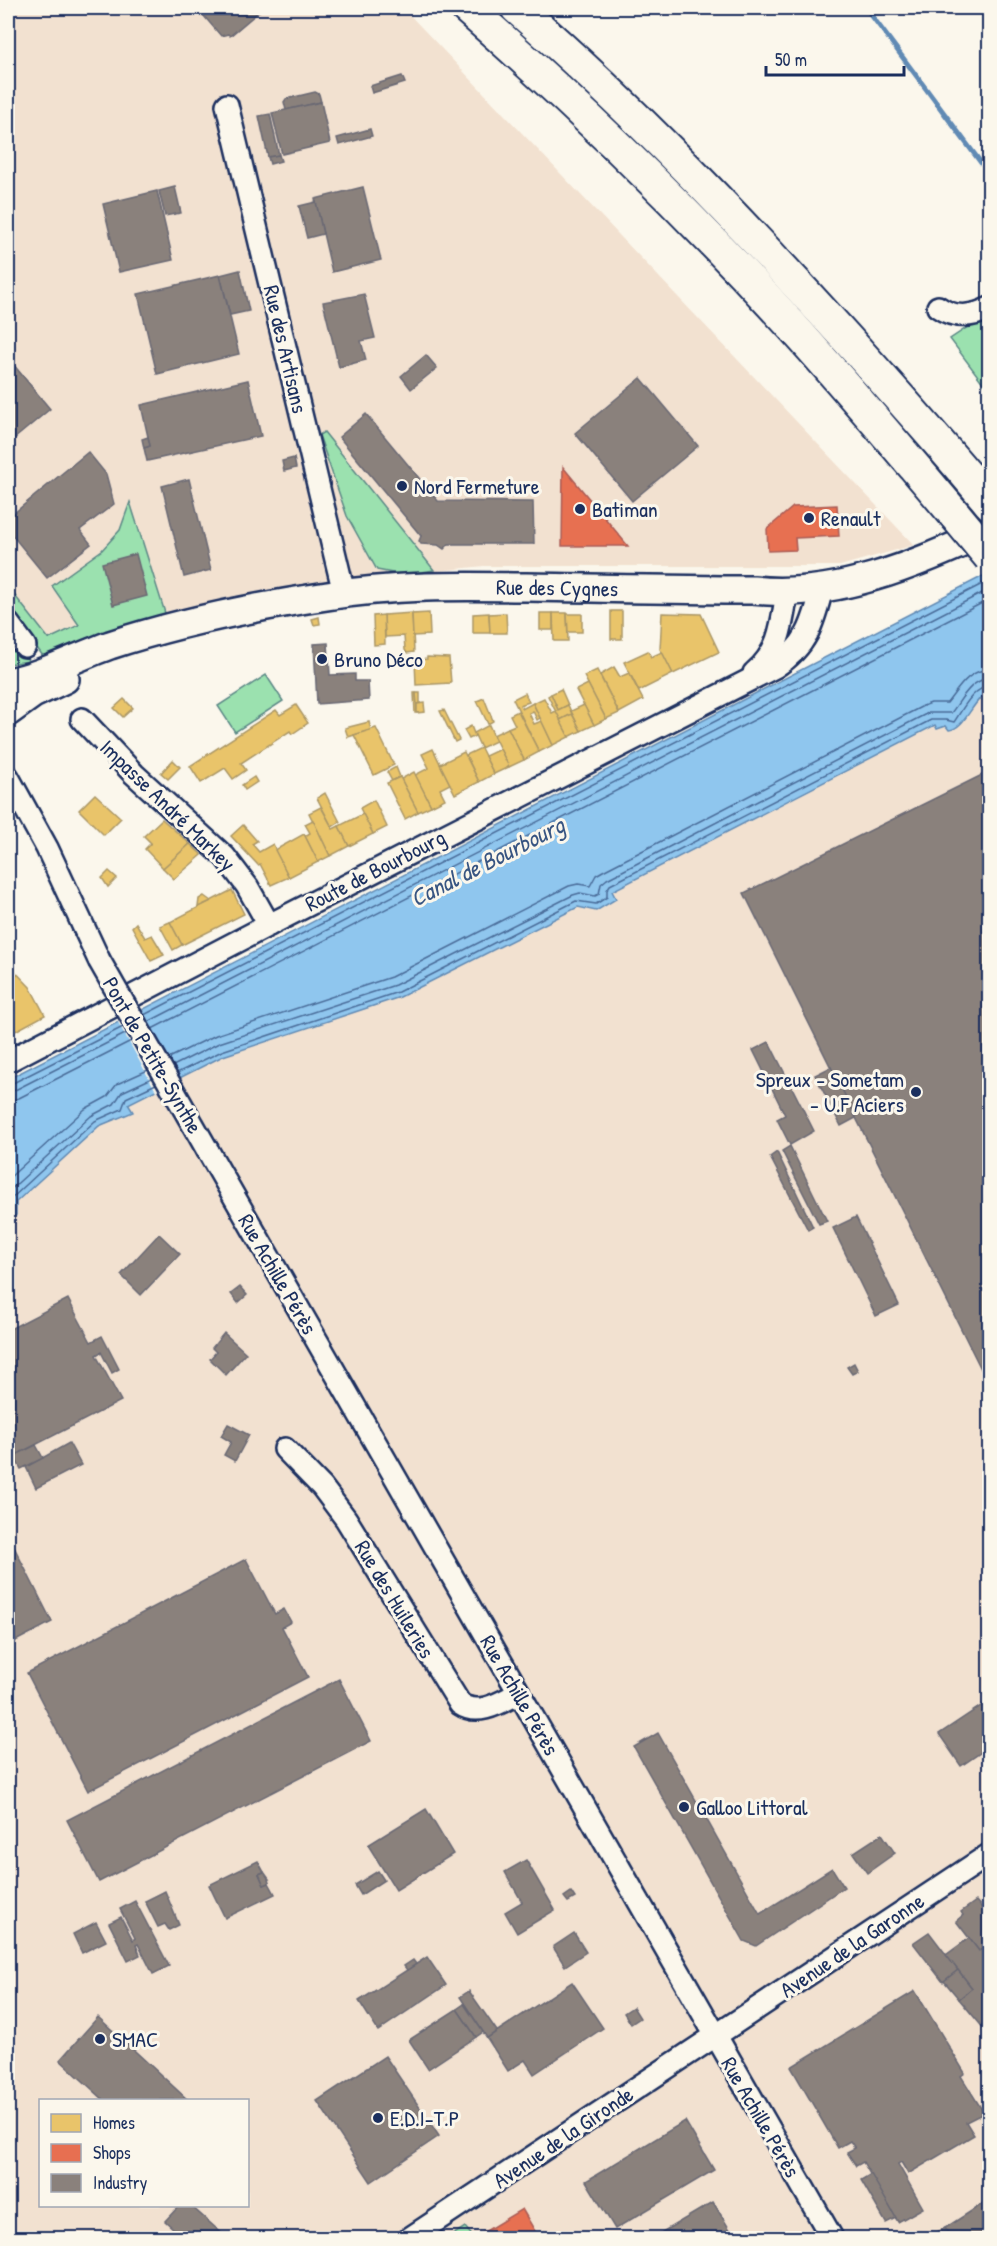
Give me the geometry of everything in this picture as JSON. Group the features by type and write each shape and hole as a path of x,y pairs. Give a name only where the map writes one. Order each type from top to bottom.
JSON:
{"highway":[{"path":"467,8 589,119 694,223 792,326 990,557"},
{"path":"517,8 575,60 760,244 860,354 988,501"}],"main road":[{"name":"Rue des Cygnes","path":"8,682 152,633 211,618 344,593 456,586 787,592 822,589 906,567 990,531"},
{"name":"Rue des Cygnes","path":"8,712 33,694 100,664 200,628 293,602"}],"street":[{"name":"Rue des Artisans","path":"227,105 344,593"},
{"path":"938,307 953,315 962,316 990,308"},
{"name":"Route de Bourbourg","path":"8,1061 775,667 799,647 813,623 822,589"},
{"name":"Route de Bourbourg","path":"744,682 761,668 771,654 781,630 787,592"},
{"path":"8,623 25,646"},
{"name":"Impasse André Markey","path":"82,719 134,774 230,862 247,886 269,925"},
{"path":"8,777 53,860 99,960"},
{"path":"8,805 99,960"},
{"name":"Pont de Petite-Synthe","path":"99,960 208,1151"},
{"name":"Rue Achille Pérès","path":"208,1151 832,2238"},
{"name":"Rue des Huileries","path":"285,1449 322,1487 346,1519 460,1704 472,1710 479,1710 519,1693"},
{"name":"Avenue de la Garonne","path":"715,2037 990,1854"},
{"name":"Avenue de la Gironde","path":"410,2238 715,2037"}],"shaded area":[{"path":"8,8 403,8 914,545 840,566 484,566 316,584 43,656 8,609"},
{"path":"989,691 989,2238 8,2238 8,1222 16,1215 16,1202 99,1126 132,1112 128,1104 223,1056 400,997 579,907 597,911 612,891 935,725 960,725 976,700"}],"green space":[{"path":"989,313 989,391 950,339"},
{"path":"324,432 434,570 403,575 377,570 347,516 319,435"},
{"path":"130,502 166,616 43,656 8,608 8,587 49,639 79,625 52,586 102,550 120,530"},
{"path":"8,635 29,661 8,664"},
{"path":"266,675 283,701 235,732 218,706"},
{"path":"465,2227 474,2238 448,2238"}],"water":[{"name":"Canal de Bourbourg","path":"989,573 989,691 955,728 949,730 946,726 937,729 935,725 612,891 616,899 596,911 578,907 400,997 223,1056 128,1104 133,1112 99,1126 16,1202 16,1215 8,1222 8,1079"}],"pier":[{"path":"142,1009 180,1078 156,1091 118,1022"}],"building: Homes":[{"path":"611,611 622,611 622,639 611,639"},
{"path":"412,613 414,652 407,653 404,636 385,637 384,615"},
{"path":"429,613 430,635 413,636 412,614"},
{"path":"489,613 490,633 473,633 473,614"},
{"path":"506,613 507,633 490,633 489,614"},
{"path":"540,613 553,613 553,630 540,630"},
{"path":"553,613 567,613 568,641 554,641"},
{"path":"662,613 701,614 719,652 673,674 660,649"},
{"path":"567,614 582,614 582,632 568,632"},
{"path":"384,615 385,644 374,645 373,616"},
{"path":"319,617 320,624 314,625 312,619"},
{"path":"648,651 651,657 662,652 673,674 639,691 624,662"},
{"path":"427,657 449,658 451,683 416,685 415,660 427,659"},
{"path":"614,667 620,677 629,673 643,700 619,713 600,675"},
{"path":"597,670 619,713 606,719 584,676"},
{"path":"588,684 606,719 594,725 576,690"},
{"path":"561,689 568,705 558,710 551,694"},
{"path":"414,693 416,693 417,713 415,713"},
{"path":"416,693 420,693 420,704 417,704"},
{"path":"525,693 529,702 520,705 522,709 533,703 540,718 537,720 533,711 529,713 534,724 542,721 553,745 539,752 513,699"},
{"path":"551,694 558,710 568,705 572,714 560,720 548,696"},
{"path":"484,698 493,721 488,724 477,701"},
{"path":"544,698 552,713 556,711 569,737 553,745 533,703"},
{"path":"124,699 133,708 123,717 114,708"},
{"path":"424,703 425,712 417,713 417,704"},
{"path":"296,705 308,723 292,734 290,731 241,763 246,770 233,779 225,768 201,783 190,766 276,710 280,715"},
{"path":"584,705 594,725 581,731 571,711"},
{"path":"444,710 459,740 455,742 440,711"},
{"path":"518,711 539,752 524,760 508,728 515,725 510,715"},
{"path":"572,714 581,731 569,737 560,720"},
{"path":"369,722 371,730 348,737 345,728"},
{"path":"489,725 496,741 481,748 474,733"},
{"path":"471,726 475,736 469,739 464,730"},
{"path":"376,728 394,765 374,775 354,735"},
{"path":"508,728 524,760 509,767 493,735"},
{"path":"481,748 494,774 479,782 466,755"},
{"path":"433,749 450,784 440,789 445,799 431,806 415,775 429,768 422,754"},
{"path":"500,749 509,767 494,774 485,756"},
{"path":"464,752 479,782 455,794 440,764"},
{"path":"173,760 180,767 168,779 161,773"},
{"path":"396,767 400,777 392,781 387,772"},
{"path":"414,772 431,806 418,812 401,779"},
{"path":"254,777 257,782 245,790 242,785"},
{"path":"400,777 418,812 405,819 387,783"},
{"path":"325,793 340,822 332,827 317,798"},
{"path":"95,794 121,818 104,835 79,810"},
{"path":"374,800 387,827 373,834 360,808"},
{"path":"321,807 333,829 339,826 349,846 330,856 309,813"},
{"path":"363,814 373,834 349,846 339,826"},
{"path":"162,819 190,844 163,868 145,849 151,843 144,836"},
{"path":"313,820 330,856 318,862 305,836 310,833 305,824"},
{"path":"243,825 257,841 252,844 259,852 273,844 289,877 271,885 260,864 258,865 231,836"},
{"path":"304,834 318,862 289,877 275,850"},
{"path":"190,844 202,855 174,879 163,868"},
{"path":"109,871 117,878 108,887 102,878"},
{"path":"232,890 244,914 182,945 170,922"},
{"path":"204,896 211,901 198,907 199,899"},
{"path":"170,922 182,945 173,950 160,926"},
{"path":"136,923 145,938 152,935 164,955 151,961 132,927"},
{"path":"8,964 30,987 45,1015 8,1035 8,988 13,984 8,978"}],"building: Shops":[{"name":"Batiman","path":"563,467 628,546 562,546"},
{"name":"Renault","path":"837,505 839,536 795,538 796,550 768,551 767,529 793,507"},
{"path":"522,2209 539,2238 474,2238"}],"building: Industry":[{"path":"197,8 263,8 230,36 228,34 221,36"},
{"path":"402,76 405,83 372,93 370,86"},
{"path":"315,92 319,94 321,102 286,110 284,102 286,99"},
{"path":"321,102 330,143 282,154 272,113"},
{"path":"270,114 279,155 268,157 259,116"},
{"path":"370,129 372,136 339,145 337,138"},
{"path":"279,155 281,161 270,164 268,157"},
{"path":"175,187 181,213 165,216 159,191"},
{"path":"363,187 381,260 332,272 315,199"},
{"path":"157,191 173,260 119,272 103,204"},
{"path":"316,202 323,234 307,238 299,206"},
{"path":"240,270 249,311 230,315 220,275"},
{"path":"220,275 239,354 157,374 138,294"},
{"path":"364,294 375,338 361,341 366,360 339,367 323,302"},
{"path":"426,355 437,368 411,389 401,376"},
{"path":"8,358 50,409 8,444"},
{"path":"641,378 698,446 632,501 575,433"},
{"path":"248,380 261,436 147,461 144,448 150,446 141,405"},
{"name":"Nord Fermeture","path":"366,414 438,501 533,502 534,544 449,544 444,549 438,545 421,544 419,541 421,536 339,437"},
{"path":"148,437 150,446 144,448 142,439"},
{"path":"88,452 106,474 114,504 80,530 91,544 47,578 8,530 8,518"},
{"path":"294,458 296,468 284,471 282,461"},
{"path":"189,479 211,570 184,577 162,486"},
{"path":"136,554 147,596 113,605 102,563"},
{"name":"Bruno Déco","path":"328,643 330,675 355,674 355,681 368,681 369,700 317,704 314,644"},
{"name":"Spreux - Sometam - U.F Aciers","path":"990,771 990,1387 744,893"},
{"path":"769,1042 814,1131 790,1145 777,1119 785,1115 753,1050"},
{"path":"831,1067 856,1118 841,1126 815,1075"},
{"path":"790,1146 827,1221 819,1224 782,1151"},
{"path":"777,1152 813,1227 808,1230 770,1157"},
{"path":"856,1217 899,1305 876,1316 833,1228"},
{"path":"159,1234 180,1254 141,1295 121,1275"},
{"path":"240,1287 247,1295 238,1303 231,1294"},
{"path":"68,1299 91,1342 102,1336 119,1369 112,1373 101,1352 96,1355 121,1401 8,1459 8,1330"},
{"path":"224,1333 246,1353 226,1375 210,1359 216,1352 212,1348"},
{"path":"854,1363 858,1371 852,1374 847,1367"},
{"path":"228,1424 249,1435 235,1461 224,1455 231,1442 221,1436"},
{"path":"69,1443 81,1465 36,1488 26,1467"},
{"path":"36,1445 43,1458 21,1469 14,1456"},
{"path":"8,1535 52,1622 8,1645"},
{"path":"246,1559 275,1614 284,1609 291,1622 282,1627 308,1677 88,1791 27,1673"},
{"path":"339,1679 371,1741 99,1882 67,1820"},
{"path":"990,1700 990,1746 961,1766 939,1734"},
{"name":"Galloo Littoral","path":"658,1733 760,1914 832,1868 844,1887 756,1946 744,1941 634,1747"},
{"path":"426,1809 453,1854 396,1890 368,1845"},
{"path":"882,1834 895,1853 867,1873 853,1853"},
{"path":"526,1860 555,1910 517,1933 505,1912 522,1902 505,1872"},
{"path":"258,1861 264,1872 259,1874 264,1885 269,1883 275,1894 225,1918 209,1885"},
{"path":"378,1871 384,1880 361,1895 355,1885"},
{"path":"264,1872 269,1883 264,1885 259,1874"},
{"path":"165,1891 179,1925 169,1930 165,1924 158,1927 145,1901"},
{"path":"571,1892 575,1898 568,1902 564,1897"},
{"path":"135,1901 169,1966 153,1974 138,1944 136,1945 140,1955 128,1961 109,1923 121,1917 133,1940 135,1938 120,1909"},
{"path":"976,1901 990,1917 990,1936 983,1941 986,1946 979,1951 956,1921 963,1915 961,1912"},
{"path":"96,1922 106,1941 82,1953 73,1934"},
{"path":"929,1932 958,1970 943,1982 913,1943"},
{"path":"574,1933 586,1952 565,1966 553,1947"},
{"path":"969,1938 979,1951 986,1946 990,1950 990,2036 959,1999 972,1988 946,1955"},
{"path":"427,1957 446,1985 378,2031 359,2001"},
{"path":"413,1960 416,1964 407,1970 404,1966"},
{"path":"958,1970 972,1988 959,1999 944,1981"},
{"path":"572,1982 603,2028 534,2074 525,2060 508,2071 487,2038"},
{"path":"469,1991 497,2031 487,2038 460,1997"},
{"path":"915,1991 965,2073 961,2076 984,2113 966,2122 974,2135 908,2174 901,2162 898,2164 923,2208 898,2222 863,2162 856,2166 847,2152 855,2148 850,2141 838,2148 791,2067"},
{"path":"464,2004 483,2032 476,2037 457,2009"},
{"path":"633,2007 640,2018 631,2024 624,2013"},
{"path":"457,2009 476,2037 428,2069 409,2040"},
{"name":"SMAC","path":"98,2017 187,2099 103,2099 60,2060"},
{"name":"E.D.I-T.P","path":"385,2056 439,2136 371,2182 317,2101"},
{"path":"685,2121 714,2170 615,2229 586,2181"},
{"path":"871,2174 896,2218 886,2223 861,2180"},
{"path":"990,2199 990,2238 951,2238 945,2228"},
{"path":"713,2202 735,2238 652,2238"},
{"path":"178,2207 192,2207 227,2238 184,2238 165,2221"},
{"path":"945,2228 951,2238 925,2238"}],"waterway":[{"path":"866,8 990,175"}],"place":[{"name":"Nord Fermeture","path":"402,486"},
{"name":"Batiman","path":"580,509"},
{"name":"Renault","path":"809,518"},
{"name":"Bruno Déco","path":"322,659"},
{"name":"Spreux - Sometam - U.F Aciers","path":"916,1092"},
{"name":"Galloo Littoral","path":"684,1807"},
{"name":"SMAC","path":"100,2039"},
{"name":"E.D.I-T.P","path":"378,2118"}]}
